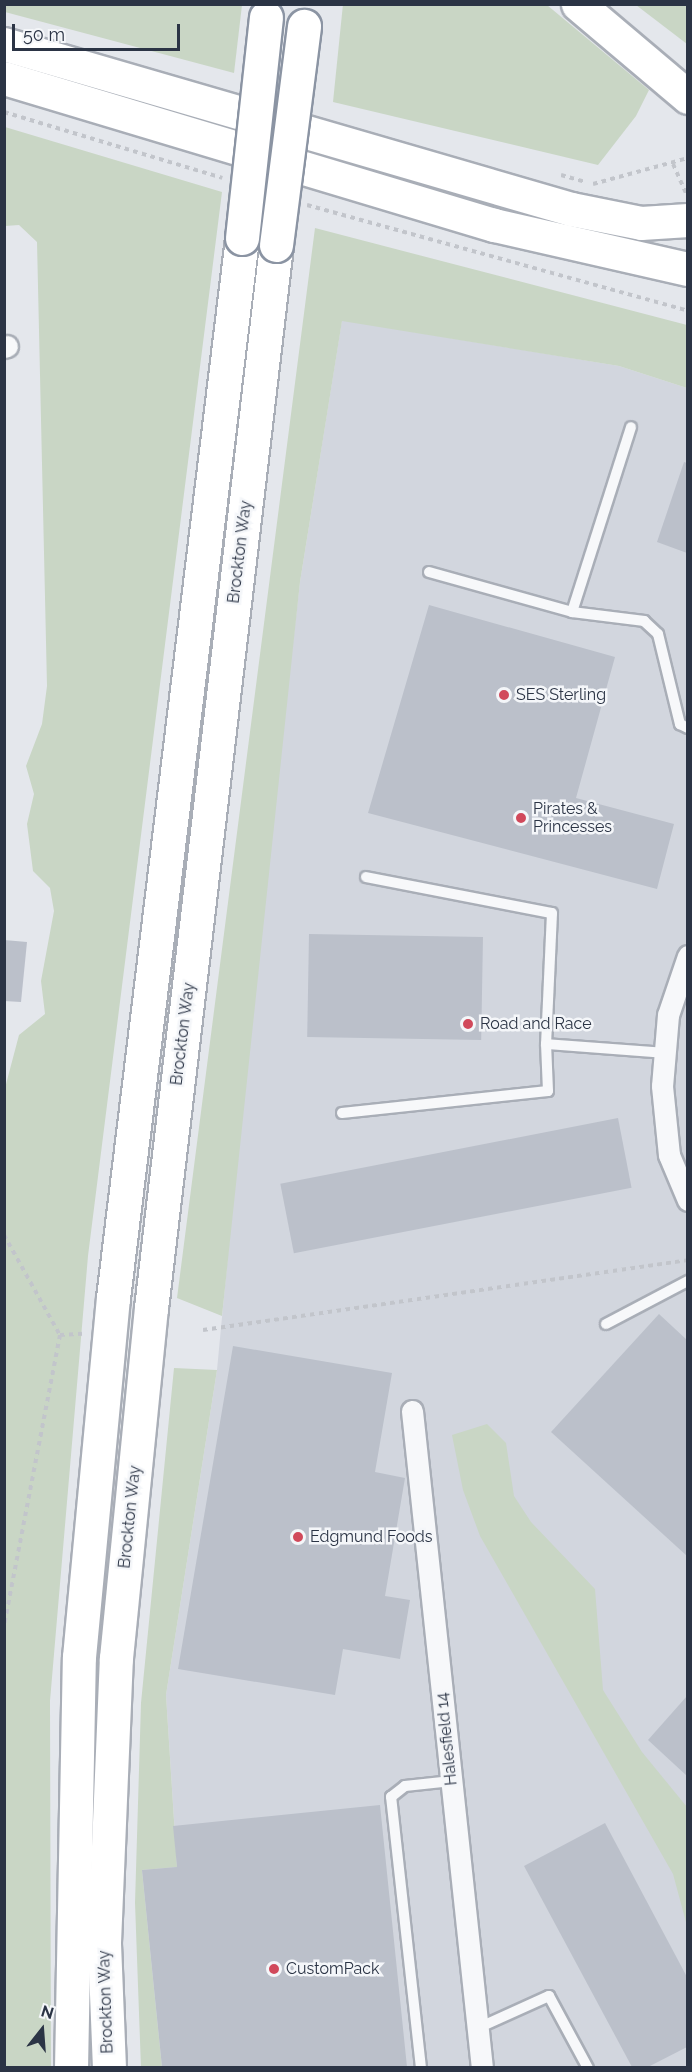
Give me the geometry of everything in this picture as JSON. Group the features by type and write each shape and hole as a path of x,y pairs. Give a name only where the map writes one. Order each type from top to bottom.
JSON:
{"main road":[{"path":"578,4 687,97"},
{"path":"70,2067 79,1657 115,1287 242,238 267,11"},
{"name":"Brockton Way","path":"108,2067 104,1942 116,1658 151,1308 276,245 306,15"},
{"path":"4,45 571,209 641,223 687,220"},
{"path":"4,78 494,225 687,269"}],"street":[{"path":"687,956 668,1015 662,1086 669,1155 687,1200"},
{"name":"Halesfield 14","path":"412,1411 482,2067"}],"lane":[{"path":"572,612 631,427"},
{"path":"429,572 572,612 644,621 658,634 680,724 687,728"},
{"path":"342,1113 548,1091 546,1044 552,913 366,877"},
{"path":"546,1044 665,1053"},
{"path":"606,1324 687,1283"},
{"path":"421,2067 391,1797 405,1786 452,1781"},
{"path":"478,2028 549,1996 588,2067"}],"path":[{"path":"4,112 235,182"},
{"path":"687,158 673,164 687,196"},
{"path":"302,204 687,311"},
{"path":"4,1235 60,1335 4,1625"},
{"path":"203,1330 687,1260"},
{"path":"60,1335 82,1334"}],"shaded area":[{"path":"342,320 619,366 687,388 687,2067 162,2067 142,1870 177,1866 166,1695 217,1370 255,971 300,582"}],"green space":[{"path":"343,4 547,5 649,90 636,116 598,165 333,102"},
{"path":"4,5 242,5 234,73 5,12"},
{"path":"636,5 687,5 687,44"},
{"path":"5,127 222,192 88,1256 50,1701 51,2068 4,2067 5,1088 19,1035 45,1014 41,981 54,911 50,888 33,871 27,824 34,794 26,766 42,724 47,686 37,242 19,225 5,226"},
{"path":"315,228 687,325 687,388 619,366 342,321 300,582 222,1316 177,1298"},
{"path":"174,1368 217,1370 166,1695 177,1867 142,1870 162,2067 141,2068 135,1903 141,1703"},
{"path":"487,1424 506,1443 514,1496 531,1522 595,1589 603,1690 642,1752 687,1807 687,1926 673,1874 480,1536 463,1490 452,1435"}],"building":[{"path":"684,462 687,463 687,553 657,542"},
{"path":"429,605 615,657 576,798 674,824 657,889 368,813"},
{"path":"309,934 483,937 481,1040 307,1037"},
{"path":"4,940 27,942 21,1002 4,1001"},
{"path":"618,1118 632,1188 294,1253 280,1184"},
{"path":"659,1314 687,1340 687,1556 551,1432"},
{"name":"Edgmund Foods","path":"233,1346 392,1373 375,1472 405,1478 385,1596 410,1600 400,1659 343,1649 335,1695 178,1669"},
{"path":"687,1696 687,1776 648,1740"},
{"name":"CustomPack","path":"380,1805 407,2067 162,2067 142,1870 177,1867 173,1826"},
{"path":"605,1823 687,1977 687,2047 648,2067 632,2067 524,1866"}],"place":[{"name":"SES Sterling","path":"504,695"},
{"name":"Pirates & Princesses","path":"521,818"},
{"name":"Road and Race","path":"468,1024"},
{"name":"Edgmund Foods","path":"298,1537"},
{"name":"CustomPack","path":"274,1969"}]}
